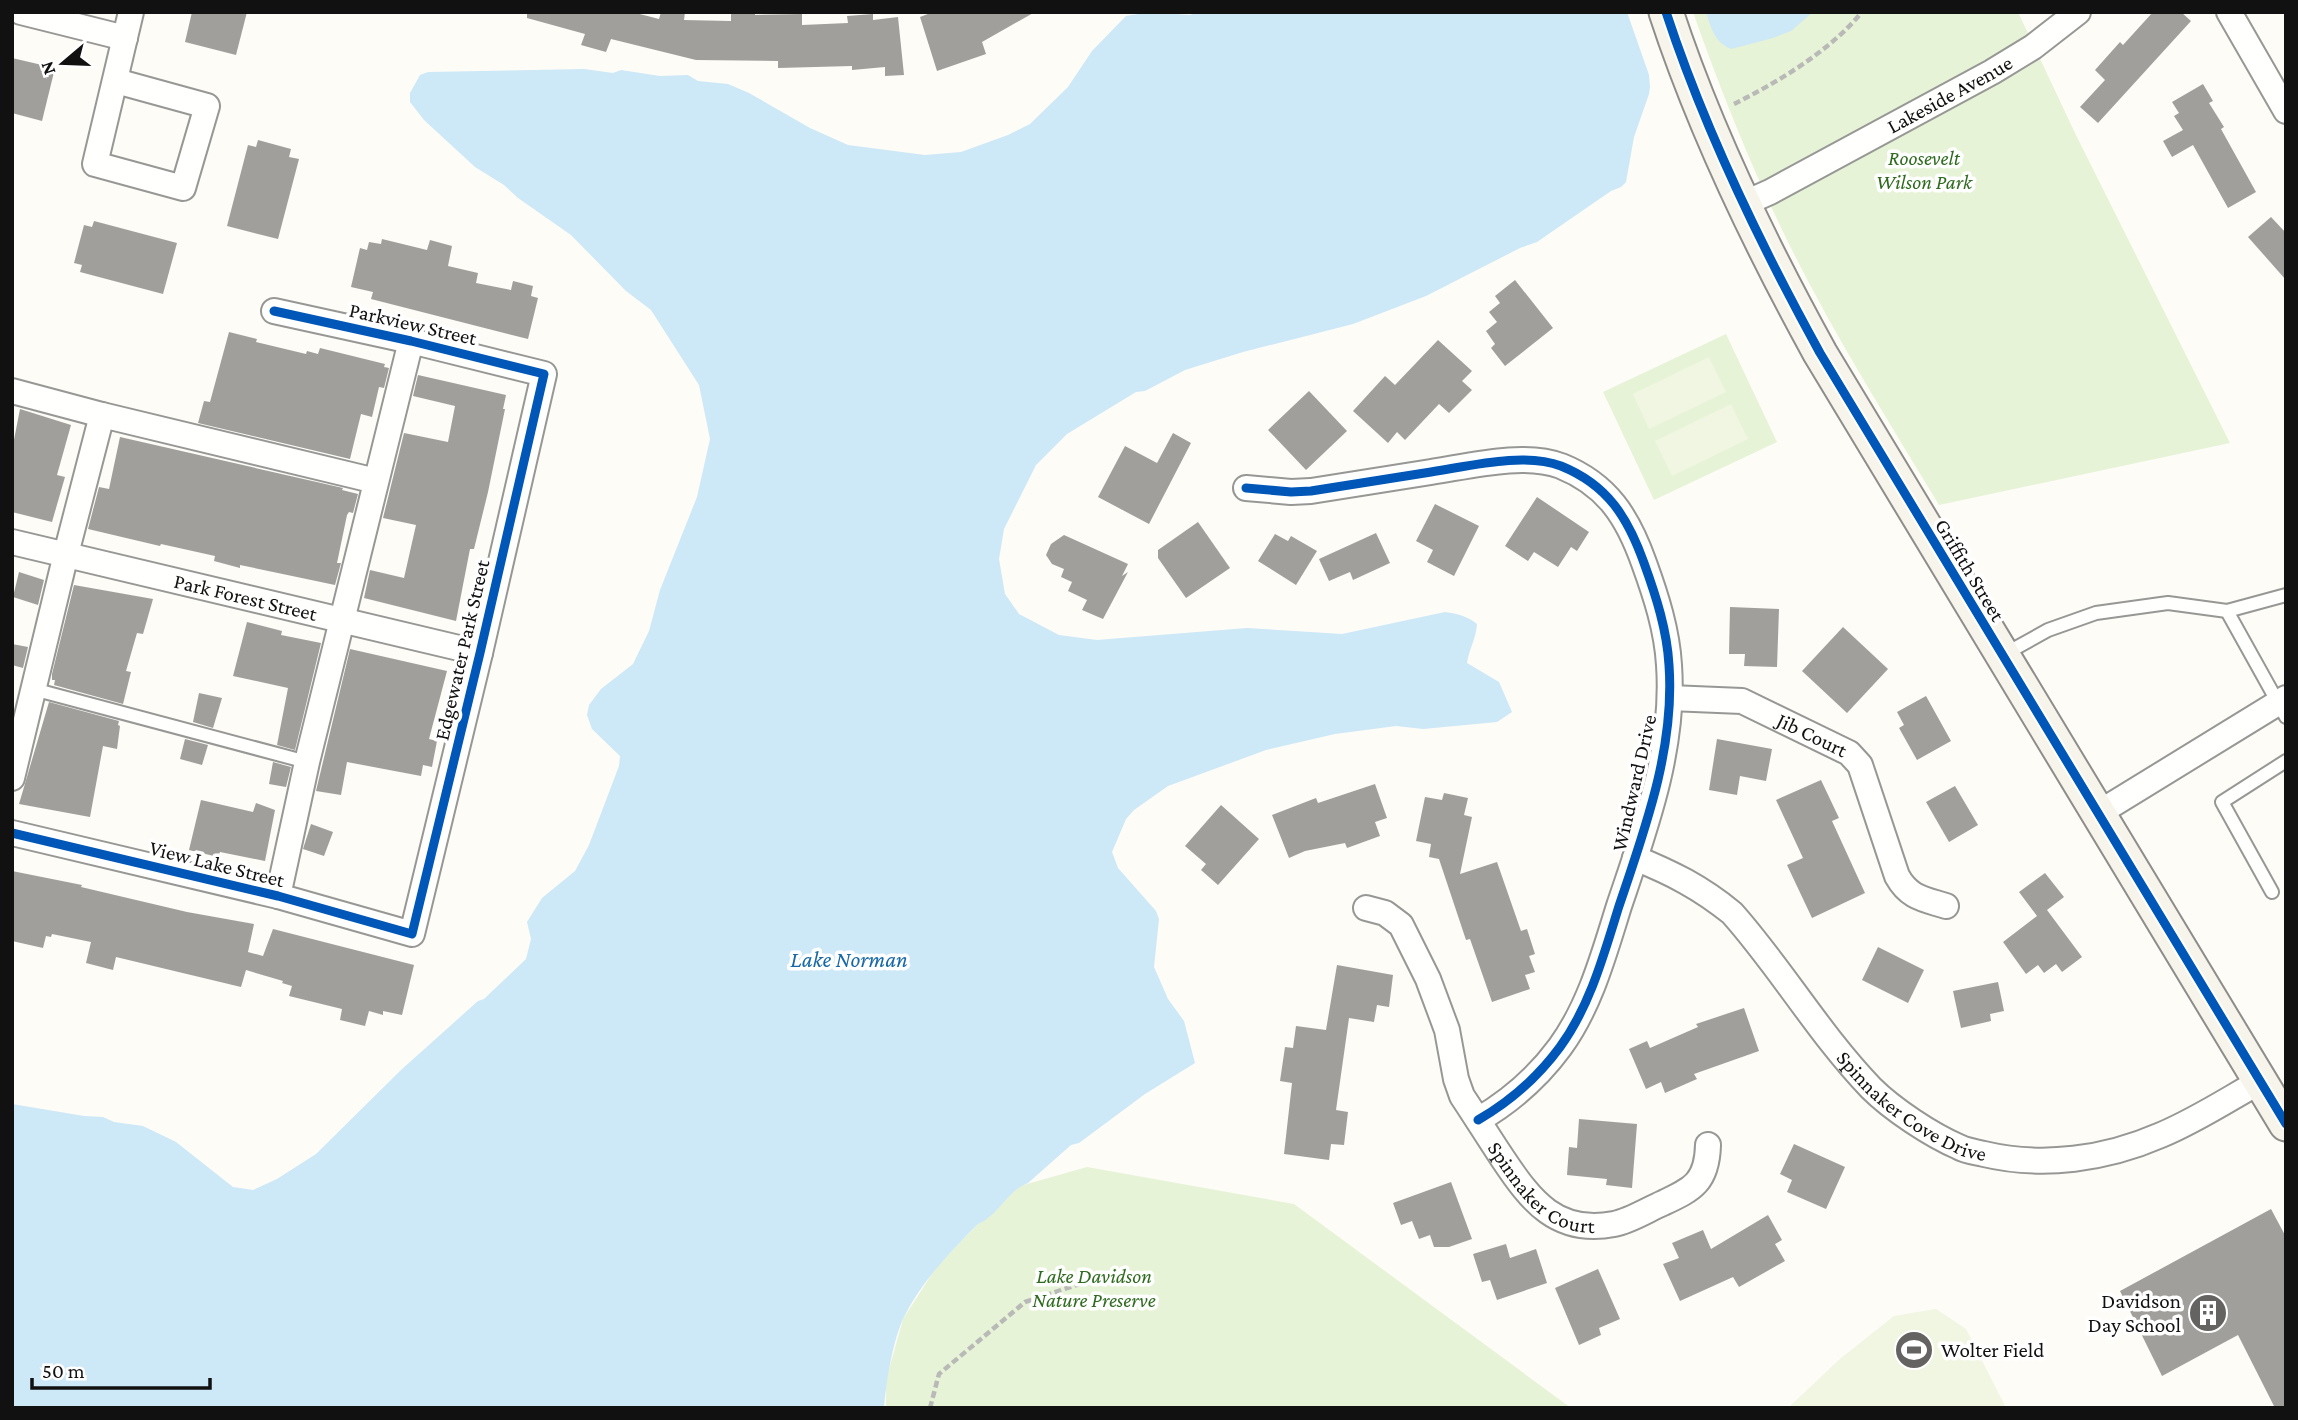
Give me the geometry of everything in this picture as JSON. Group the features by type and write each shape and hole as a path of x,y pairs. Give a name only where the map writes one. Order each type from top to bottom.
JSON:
{"main road":[{"name":"Griffith Street","path":"1666,12 1701,111 1765,250 1820,353 2286,1124"}],"street":[{"path":"21,12 125,38"},
{"path":"116,81 207,106 183,188 95,164 131,12"},
{"name":"Lakeside Avenue","path":"1743,204 1992,72 2034,47 2078,12"},
{"path":"2229,12 2286,111"},
{"name":"Parkview Street","path":"274,311 544,374"},
{"path":"278,896 307,762 411,341"},
{"name":"Edgewater Park Street","path":"412,934 544,374"},
{"path":"12,391 376,481"},
{"path":"12,778 102,415"},
{"name":"Windward Drive","path":"1246,488 1311,491 1526,460 1543,461 1570,470 1595,485 1623,516 1636,541 1658,605 1669,663 1670,698 1666,742 1635,858 1600,967 1577,1020 1544,1067 1511,1098 1478,1120"},
{"name":"Park Forest Street","path":"12,542 480,653"},
{"name":"Jib Court","path":"1670,698 1742,701 1849,753 1860,765 1902,886 1915,897 1946,906"},
{"path":"2097,814 2283,705"},
{"name":"View Lake Street","path":"12,833 278,896 412,934"},
{"name":"Spinnaker Cove Drive","path":"1635,858 1679,876 1731,913 1847,1062 1872,1089 1911,1119 1960,1148 1998,1157 2038,1160 2077,1159 2121,1150 2163,1135 2259,1082"},
{"name":"Spinnaker Court","path":"1366,908 1385,913 1401,925 1438,1002 1462,1096 1525,1192 1541,1208 1557,1218 1575,1224 1598,1226 1617,1223 1691,1190 1702,1175 1708,1157 1708,1145"}],"lane":[{"path":"2001,656 2048,630 2096,614 2168,603 2227,611 2286,595"},
{"path":"2227,611 2283,705"},
{"path":"33,689 307,762"},
{"path":"2272,892 2222,803 2286,761"}],"path":[{"path":"1734,104 1763,89 1820,51 1835,40 1862,12"},
{"path":"930,1408 939,1374 1024,1302 1104,1276"}],"green space":[{"name":"Roosevelt Wilson Park","path":"1693,12 2018,12 2075,133 2230,443 1939,505 1840,340 1786,238 1736,126"},
{"path":"1726,334 1777,442 1654,500 1603,392"},
{"path":"1709,357 1726,392 1649,429 1633,394"},
{"path":"1731,404 1748,439 1672,476 1655,441"},
{"name":"Lake Davidson Nature Preserve","path":"1087,1167 1294,1204 1571,1408 886,1408 886,1380 903,1319 937,1266 1020,1186"},
{"name":"Wolter Field","path":"1936,1309 1966,1329 2006,1408 1788,1408 1840,1359 1894,1316"}],"water":[{"name":"Lake Norman","path":"1151,12 1190,15 1197,12 1627,12 1649,75 1650,87 1634,137 1626,182 1621,187 1611,191 1537,242 1426,296 1353,324 1185,370 1145,391 1136,392 1067,434 1036,465 1004,529 999,559 1005,594 1019,614 1059,635 1097,640 1247,628 1342,634 1445,612 1458,615 1477,624 1467,663 1499,682 1512,712 1497,722 1423,729 1396,726 1335,734 1266,750 1168,786 1134,810 1126,819 1112,852 1118,868 1156,911 1159,919 1154,967 1168,999 1184,1021 1195,1063 1145,1094 1079,1143 1071,1145 978,1224 947,1256 919,1291 900,1326 886,1386 884,1408 12,1408 12,1104 103,1117 114,1122 143,1126 176,1142 233,1187 253,1190 277,1179 316,1154 401,1070 526,959 531,939 527,922 542,898 575,871 589,845 619,766 620,756 592,729 587,715 589,705 601,689 633,664 649,631 660,590 697,497 710,439 699,385 651,310 626,291 571,235 475,167 424,120 410,102 410,93 420,75 428,72 584,69 613,73 621,70 660,76 688,75 698,81 728,84 749,93 810,128 848,145 925,155 961,152 1030,124 1068,87 1092,51 1126,16"},
{"path":"1706,12 1813,12 1791,31 1731,49 1717,39"}],"building":[{"path":"192,12 247,12 236,55 185,42"},
{"path":"527,12 632,12 659,19 661,12 685,12 684,20 731,21 731,12 755,12 755,15 802,14 802,25 848,23 847,16 873,14 873,20 898,17 904,75 885,76 885,67 852,70 852,66 778,68 778,61 696,60 611,39 606,52 581,45 585,34 527,18"},
{"path":"933,12 1035,12 982,42 986,54 937,71 920,17"},
{"path":"2153,12 2181,12 2191,21 2098,123 2080,107 2105,80 2095,70 2120,42 2123,45"},
{"path":"12,58 55,68 42,121 12,113"},
{"path":"2203,84 2213,101 2209,103 2224,127 2221,129 2256,192 2228,208 2193,145 2172,157 2163,141 2183,130 2174,116 2179,113 2172,102"},
{"path":"258,140 291,149 289,157 299,159 278,239 227,226 248,145 256,147"},
{"path":"2271,217 2286,233 2286,280 2248,237"},
{"path":"94,221 177,243 163,294 80,272 82,265 74,263 84,225 92,227"},
{"path":"382,239 427,250 430,240 452,246 448,266 478,273 476,283 511,290 513,281 533,286 531,296 538,298 528,339 371,299 373,292 351,287 360,248 367,250 369,242 381,244"},
{"path":"1515,280 1553,328 1505,366 1491,348 1495,344 1486,331 1497,322 1489,312 1500,303 1495,296"},
{"path":"229,332 257,339 256,342 306,354 307,351 318,354 320,348 385,364 384,367 389,368 384,388 379,387 372,417 361,414 350,459 198,423 204,401 210,402"},
{"path":"1438,340 1472,371 1462,381 1472,390 1449,413 1439,404 1405,440 1397,432 1388,443 1353,411 1385,376 1395,385"},
{"path":"418,375 506,395 488,492 474,549 470,549 456,621 364,598 370,570 404,578 416,525 383,518 404,433 448,442 455,406 413,396"},
{"path":"1309,391 1347,431 1306,470 1268,430"},
{"path":"20,409 71,425 57,475 65,477 52,522 12,512 12,450"},
{"path":"1173,433 1191,443 1149,524 1098,497 1125,446 1157,463"},
{"path":"120,437 343,488 342,490 358,494 353,513 349,512 347,515 337,563 341,563 335,585 240,565 240,568 214,561 215,556 88,529 99,487 109,489"},
{"path":"1537,497 1589,532 1577,551 1571,547 1558,567 1534,552 1528,561 1505,546"},
{"path":"1435,504 1479,526 1454,576 1427,562 1433,550 1416,541"},
{"path":"1198,522 1230,568 1186,598 1158,558 1158,550"},
{"path":"1376,533 1390,563 1353,580 1350,572 1329,581 1319,559"},
{"path":"1275,534 1288,541 1291,536 1317,551 1296,585 1258,561"},
{"path":"1064,535 1128,564 1122,576 1128,572 1103,619 1082,610 1087,600 1068,591 1072,582 1061,577 1064,569 1052,564 1046,555 1051,544"},
{"path":"19,572 44,580 38,605 13,597"},
{"path":"74,585 153,599 143,634 137,633 126,671 131,672 123,704 54,685 52,674"},
{"path":"1730,607 1779,609 1777,667 1744,666 1745,654 1729,654"},
{"path":"247,622 282,631 281,635 321,643 295,750 277,745 288,688 233,676"},
{"path":"1843,627 1888,669 1847,713 1802,671"},
{"path":"12,644 28,647 23,668 12,665"},
{"path":"350,649 447,671 429,739 437,741 432,767 423,765 421,776 347,762 341,795 316,791"},
{"path":"199,693 222,698 213,728 193,722"},
{"path":"1926,696 1951,741 1917,760 1899,728 1904,725 1897,712"},
{"path":"49,702 119,721 117,749 103,746 90,817 19,804"},
{"path":"185,739 208,745 202,765 180,759"},
{"path":"1717,739 1772,749 1766,781 1740,776 1737,795 1709,790"},
{"path":"273,762 291,767 286,787 269,784"},
{"path":"1821,780 1839,818 1832,821 1865,893 1812,918 1787,865 1803,858 1776,800"},
{"path":"1375,784 1387,818 1375,822 1380,836 1347,848 1345,843 1305,851 1289,858 1272,815 1316,798 1318,803"},
{"path":"1955,786 1978,825 1949,842 1926,802"},
{"path":"1444,793 1468,798 1464,815 1472,817 1460,874 1497,862 1521,931 1527,929 1535,954 1529,956 1535,972 1525,975 1530,989 1492,1002 1470,939 1466,940 1439,859 1429,857 1431,844 1416,841 1425,797 1442,800"},
{"path":"201,800 253,812 256,803 275,810 265,861 220,852 218,857 189,850"},
{"path":"1221,805 1259,839 1218,885 1201,870 1206,864 1185,846"},
{"path":"311,824 333,832 324,856 303,849"},
{"path":"12,871 82,885 81,887 187,912 254,924 248,952 263,956 273,929 414,965 402,1015 383,1011 383,1015 369,1011 365,1026 340,1020 342,1009 289,996 292,986 282,983 283,981 246,970 241,987 116,957 113,970 86,963 91,942 52,934 51,937 46,936 43,948 12,941"},
{"path":"2045,873 2064,897 2047,910 2082,957 2062,972 2056,964 2044,973 2038,965 2026,974 2003,942 2037,916 2019,892"},
{"path":"1878,947 1924,970 1908,1003 1862,980"},
{"path":"1337,965 1393,975 1389,1007 1377,1005 1374,1022 1349,1018 1336,1110 1348,1112 1344,1145 1331,1144 1329,1160 1284,1154 1292,1083 1280,1081 1285,1047 1293,1048 1296,1026 1326,1030"},
{"path":"1998,982 2004,1011 1990,1014 1991,1021 1961,1028 1953,991"},
{"path":"1744,1008 1759,1051 1694,1074 1697,1079 1665,1093 1661,1082 1646,1089 1629,1049 1647,1041 1650,1048 1698,1027 1696,1024"},
{"path":"1579,1119 1637,1124 1632,1188 1606,1185 1607,1179 1567,1175 1569,1147 1577,1148"},
{"path":"1794,1144 1845,1167 1826,1209 1787,1192 1792,1180 1780,1174"},
{"path":"1451,1182 1472,1239 1449,1247 1434,1247 1430,1235 1419,1239 1412,1221 1401,1225 1393,1203"},
{"name":"Davidson Day School","path":"2271,1209 2286,1237 2286,1408 2275,1408 2238,1335 2162,1376 2120,1291"},
{"path":"1768,1215 1782,1240 1775,1244 1785,1261 1739,1287 1733,1277 1680,1301 1663,1264 1679,1258 1672,1243 1703,1230 1711,1249"},
{"path":"1506,1244 1510,1258 1536,1249 1547,1283 1497,1300 1490,1280 1482,1282 1473,1254"},
{"path":"1598,1269 1620,1319 1599,1328 1601,1335 1579,1345 1555,1288"}],"cycle path":[{"path":"1666,12 1698,100 1735,186 1820,353 2286,1124"},
{"path":"12,833 278,896 412,934 544,374 274,311"},
{"path":"1246,488 1311,491 1497,462 1546,462 1577,474 1604,493 1623,518 1644,563 1666,639 1670,696 1663,757 1648,818 1595,979 1571,1031 1533,1079 1478,1120"}],"place":[{"name":"Davidson Day School","path":"2208,1313"},
{"name":"Wolter Field","path":"1914,1350"}]}
